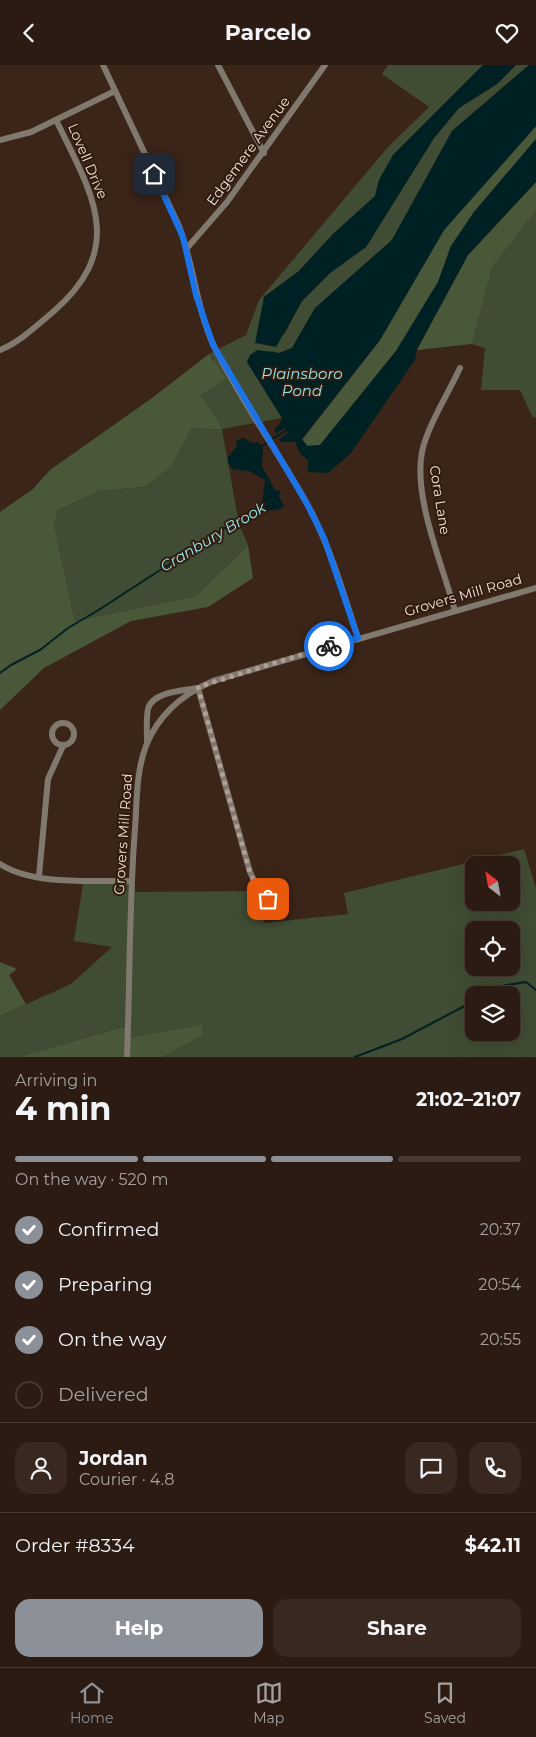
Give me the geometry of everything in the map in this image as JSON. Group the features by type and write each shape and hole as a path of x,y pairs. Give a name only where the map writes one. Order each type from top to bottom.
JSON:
{"street":[{"path":"103,65 171,208 186,248 196,295 213,345 275,449 324,538 358,638"},
{"path":"218,65 264,153"},
{"name":"Edgemere Avenue","path":"186,248 218,213 264,153 325,65"},
{"path":"0,140 31,132 115,91"},
{"name":"Lovell Drive","path":"0,350 26,335 69,298 86,276 93,260 97,239 94,200 56,120"},
{"name":"Cora Lane","path":"455,611 430,529 421,475 421,460 425,441 460,368"},
{"name":"Grovers Mill Road","path":"127,1057 131,881 139,775 147,745 162,718 174,705 198,687 358,638 536,588"},
{"path":"147,745 148,708 154,699 176,691 198,687 250,873 261,895 268,899"},
{"path":"39,876 48,779 63,746"},
{"path":"0,864 22,873 55,880 131,881"}],"green space":[{"path":"388,65 483,65 393,155 379,180 375,196 332,235 299,271 264,297 284,335 302,301 330,273 366,247 434,138 459,108 497,84 516,65 529,65 452,131 392,240 315,308 292,348 279,353 271,351 247,362 282,418 222,429 239,524 248,545 196,596 75,621 54,525 58,510 99,491 145,487 172,466 191,427 214,359 209,354 246,335 259,300 388,147 429,107 382,74"},
{"path":"536,126 536,139 474,212 451,246 438,282 396,351 320,445 308,446 302,440 380,340 444,230"},
{"path":"536,182 536,210 492,268 472,344 417,350 468,255"},
{"path":"536,210 536,417 533,418 520,390 481,390 485,348 472,344 492,268"},
{"path":"209,354 226,378 201,395 222,429 191,428 172,466 145,487 99,491 58,510 54,525 75,621 196,596 248,545 253,578 208,607 131,621 44,668 0,710 0,512 33,489 50,470 152,398"},
{"path":"524,849 536,888 536,1057 163,1057 202,1036 129,1038 128,1025 19,1057 0,1057 0,1016 71,984 112,947 74,941 83,884 135,884 135,892 256,891 264,923 348,914 344,893 465,863 465,911 520,911 520,856 495,856"},
{"path":"0,962 17,969 9,975 26,1004 0,1016"},
{"path":"129,1025 129,1038 202,1025 202,1036 163,1057 19,1057"}],"water":[{"name":"Plainsboro Pond","path":"483,65 516,65 497,84 459,108 434,138 366,247 330,273 302,301 276,347 255,343 264,297 299,271 332,235 375,196 379,180 393,155"},
{"name":"Plainsboro Pond","path":"529,65 536,65 536,126 444,230 380,340 302,439 307,446 320,445 396,351 438,282 451,246 474,212 536,139 536,182 468,255 417,349 415,360 350,454 328,473 308,472 308,460 301,455 295,442 281,442 279,439 288,433 285,428 276,433 274,429 280,424 282,418 247,362 250,355 257,350 279,353 292,348 315,308 392,240 452,131"},
{"name":"Cranbury Brook","path":"243,438 254,443 258,442 263,449 262,466 275,490 281,491 279,496 284,506 281,509 265,511 262,504 265,480 249,471 232,469 228,463 228,457 237,446 236,441"}],"waterway":[{"name":"Cranbury Brook","path":"272,439 287,430"},
{"name":"Cranbury Brook","path":"259,448 268,442"},
{"name":"Cranbury Brook","path":"0,673 40,650 68,628 262,504"},
{"path":"501,986 526,982 536,990"},
{"path":"355,1057 402,1039 465,1006"}],"way so far":[{"path":"268,899 261,895 250,873 198,687 329,646"}],"route":[{"path":"154,174 183,237 201,313 213,345 306,502 333,560 358,638 329,646"}]}
